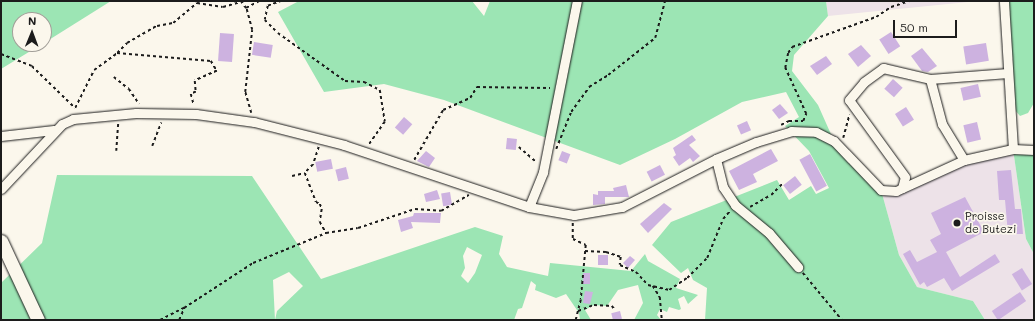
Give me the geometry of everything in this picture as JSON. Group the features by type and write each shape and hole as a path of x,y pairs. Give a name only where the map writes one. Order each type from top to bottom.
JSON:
{"street":[{"path":"529,207 546,158 577,1"},
{"path":"1004,1 1013,150"},
{"path":"902,188 905,177 850,105 850,97 883,68 930,79 1008,73"},
{"path":"930,79 942,124 964,160"},
{"path":"1,188 54,130 73,119 118,113 196,114 254,122 322,139 408,169 529,207 574,215 622,207 716,159 781,134 802,130 816,132 834,141 881,190 902,188 964,160 1013,150 1034,150"},
{"path":"1,136 54,130"},
{"path":"716,159 721,181 735,205 769,233 798,267"},
{"path":"1,241 38,320"}],"path":[{"path":"73,119 75,108 94,70 117,53 127,43 157,26 172,23 200,1"},
{"path":"246,8 259,1"},
{"path":"282,1 268,6 265,20 278,33 344,81 364,82 380,90 385,122 368,145 366,154"},
{"path":"546,158 558,148 571,112 589,87 608,75 655,38 666,1"},
{"path":"781,134 779,130 782,123 803,121 806,114 785,68 788,53 792,47 876,17 891,7 910,1"},
{"path":"197,4 223,7 241,2 246,8 252,30 245,92 254,122"},
{"path":"117,53 167,55 211,62 217,71 195,82 196,92 191,94 196,114"},
{"path":"1,54 32,66 75,108"},
{"path":"114,77 129,89 139,105 152,113"},
{"path":"408,169 443,110 470,98 477,86 560,88"},
{"path":"840,148 850,105"},
{"path":"116,151 118,113"},
{"path":"152,146 164,113"},
{"path":"292,176 306,173 313,165 322,139"},
{"path":"519,148 543,169"},
{"path":"306,173 316,202 320,204 322,209 320,222 326,233"},
{"path":"742,212 771,195 782,184"},
{"path":"160,320 184,308 253,263 326,233 358,228 415,209 442,211 475,191"},
{"path":"585,251 606,252 621,257 620,265 636,272 648,285 669,290 687,278 707,258 723,219 735,205"},
{"path":"574,215 573,239 586,245 576,320"},
{"path":"798,267 842,320"},
{"path":"653,286 660,297 662,320"},
{"path":"578,311 594,305 612,306 615,310"},
{"path":"179,320 184,308"}],"shaded area":[{"path":"826,1 978,1 828,16"},
{"path":"1013,149 1026,239 1034,254 1034,320 985,320 973,301 917,287 899,255 881,190 895,191 964,160"}],"green space":[{"path":"1,1 111,1 52,38 52,12 12,12 12,52 29,52 1,69"},
{"path":"299,1 472,1 484,16 490,1 826,1 828,16 794,55 792,71 818,105 834,141 881,190 899,255 917,287 973,301 985,320 705,320 707,288 693,280 688,268 681,273 652,245 671,222 777,180 789,200 811,186 816,194 829,188 809,151 785,126 799,117 786,92 742,102 675,139 620,165 444,100 384,84 324,92 278,12","holes":["740,215 763,227 782,256 761,230"]},
{"path":"1008,1 1034,1 1034,103 1028,113 1020,116 1015,110"},
{"path":"1013,149 1034,150 1034,254 1026,239"},
{"path":"57,175 252,176 321,279 475,227 503,236 499,254 507,267 548,276 550,263 631,271 645,254 648,261 680,279 676,288 698,295 688,304 684,296 678,299 681,309 679,310 669,307 667,312 660,309 657,315 661,320 634,320 643,303 638,285 618,290 607,306 594,305 585,310 591,320 580,320 579,313 566,294 556,298 535,290 536,285 531,281 522,308 518,309 514,320 275,320 1,320 1,283 42,243","holes":["467,247 482,255 475,273 468,283 461,276 465,268 463,256","289,272 303,286 277,311 275,320 273,280"]}],"building":[{"path":"891,32 900,46 889,54 879,40"},
{"path":"220,33 234,34 232,62 218,61"},
{"path":"254,42 273,45 271,58 252,55"},
{"path":"986,43 989,61 966,64 963,47"},
{"path":"861,45 871,56 858,67 848,54"},
{"path":"922,48 937,66 928,72 922,71 911,56"},
{"path":"826,56 832,64 817,75 810,66"},
{"path":"893,79 903,88 894,97 884,89"},
{"path":"978,84 981,97 963,101 960,88"},
{"path":"780,104 788,113 779,119 772,110"},
{"path":"906,107 914,120 903,127 895,114"},
{"path":"404,117 412,124 403,135 395,128"},
{"path":"747,121 751,130 741,135 737,125"},
{"path":"977,122 981,140 967,143 963,125"},
{"path":"692,135 696,140 689,145 700,156 693,162 690,158 679,166 673,157 676,155 673,148"},
{"path":"507,138 517,139 516,150 506,149"},
{"path":"771,149 778,161 753,174 757,182 739,190 729,171"},
{"path":"426,151 435,158 429,167 417,161"},
{"path":"562,151 570,154 567,164 558,160"},
{"path":"810,154 827,186 816,191 799,160"},
{"path":"331,159 333,169 317,172 315,162"},
{"path":"660,165 665,175 652,182 647,172"},
{"path":"346,167 349,179 338,181 335,170"},
{"path":"1011,170 1015,209 1021,209 1023,234 1008,234 1005,200 999,200 997,171"},
{"path":"795,176 802,185 790,194 783,185"},
{"path":"626,185 629,197 605,197 605,204 593,205 593,194 598,195 598,191 614,191 613,188"},
{"path":"437,190 440,199 426,202 424,194"},
{"path":"450,192 452,205 443,206 441,193"},
{"path":"965,197 984,232 946,252 960,277 995,254 1000,262 952,291 944,278 927,287 924,282 920,285 903,254 910,250 917,262 937,252 930,240 941,234 931,213"},
{"path":"664,203 672,209 648,233 640,224"},
{"path":"414,213 441,213 440,223 411,222 413,228 401,232 398,220 413,216"},
{"path":"598,255 608,255 608,265 598,265"},
{"path":"630,256 635,260 628,268 623,263"},
{"path":"1022,268 1032,284 1022,290 1012,274"},
{"path":"583,273 590,273 590,284 583,284"},
{"path":"585,291 593,292 590,304 583,303"},
{"path":"1020,292 1026,301 998,320 992,311"},
{"path":"620,311 622,319 613,320 611,313"}],"place":[{"name":"Proisse de Butezi","path":"957,223"}]}
